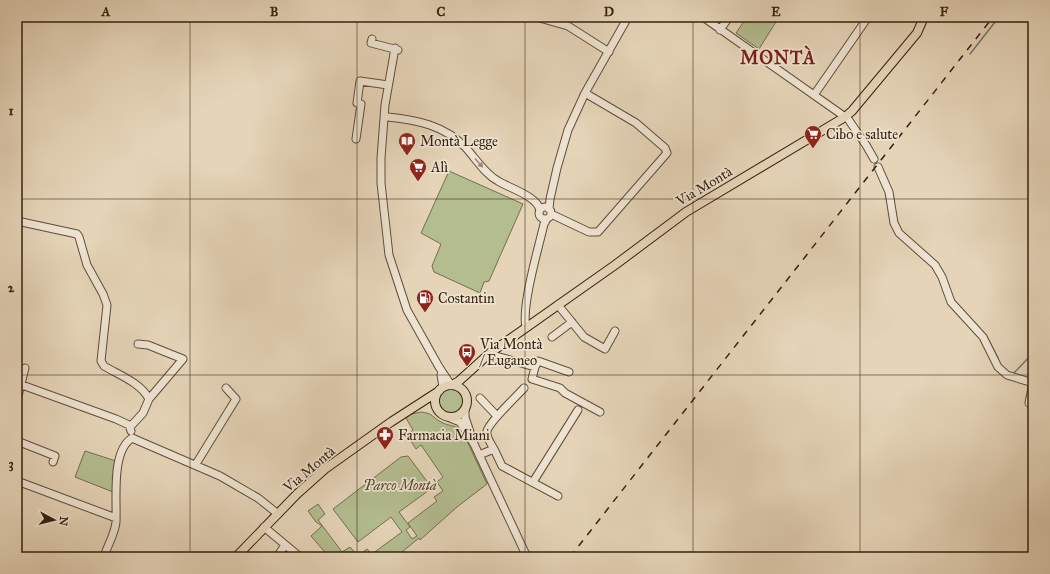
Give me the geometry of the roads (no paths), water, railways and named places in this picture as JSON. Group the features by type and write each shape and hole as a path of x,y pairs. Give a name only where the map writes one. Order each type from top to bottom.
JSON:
{"main road":[{"name":"Via Montà","path":"236,557 264,527 325,470 407,411 446,387 460,382 490,353 686,212 845,117 852,111 917,33 924,17"},
{"name":"Via Montà","path":"465,410 468,405 466,394 467,382 478,363"},
{"path":"438,411 435,399 446,387 460,388 466,394"},
{"name":"Via Montà","path":"407,411 425,408 438,411 450,418"},
{"path":"450,418 460,416 465,410"}],"street":[{"path":"536,17 568,26 609,52"},
{"path":"703,17 845,117 858,132 874,159"},
{"path":"720,30 729,17"},
{"path":"814,95 868,17"},
{"path":"526,327 527,302 545,215 561,150 585,93 628,19"},
{"path":"372,39 371,43 396,49"},
{"path":"383,187 385,183 389,89 398,53 396,49"},
{"path":"396,49 385,106 382,134 381,183 383,187 389,255 407,310 439,367 446,387"},
{"path":"356,139 361,104 357,103 360,81 389,89"},
{"path":"388,117 422,122 447,133 460,142 495,179 536,202 545,215 589,232 598,232 667,153 665,148 636,123 585,93"},
{"path":"382,134 388,117 385,106"},
{"path":"878,167 891,199 894,223 899,233 935,265 942,277 951,302 983,337 998,367 1007,375 1033,383 1029,403"},
{"path":"17,221 77,234 87,265 103,294 107,305 101,361 104,366 138,386 146,393 149,399"},
{"path":"558,305 584,338 605,349 615,332"},
{"path":"552,337 572,322"},
{"path":"130,427 143,413 149,399 183,359 158,348 138,344"},
{"path":"490,353 535,367"},
{"path":"569,372 538,362 532,379 560,388 565,393 600,412"},
{"path":"17,400 22,385 25,368"},
{"path":"22,385 116,419 130,427 132,438"},
{"path":"196,464 236,398 226,388"},
{"path":"524,388 487,430 488,437 502,466 558,496"},
{"path":"480,398 498,416"},
{"path":"465,410 465,417 474,444 527,557"},
{"path":"533,482 578,410"},
{"path":"450,418 460,422 474,444"},
{"path":"132,438 146,445 196,464 236,485 278,514"},
{"path":"104,557 115,525 119,459 124,444 132,438"},
{"path":"17,441 55,456 53,462"},
{"path":"479,455 494,449"},
{"path":"17,481 116,518"},
{"path":"264,527 300,557"},
{"path":"277,557 285,545"}],"waterway":[{"path":"970,54 995,22 1002,17"},
{"path":"987,337 998,358"},
{"path":"1013,374 1033,353"}],"railway":[{"path":"570,557 993,17"}],"place":[{"name":"Cibo e salute","path":"813,149"},
{"name":"Montà Legge","path":"407,156"},
{"name":"Alì","path":"418,182"},
{"name":"Costantin","path":"425,313"},
{"name":"Via Montà / Euganeo","path":"467,367"},
{"name":"Farmacia Miani","path":"385,450"}],"district":[{"name":"MONTÀ","path":"778,58"}],"park label":[{"name":"Parco Montà","path":"400,485"}]}
